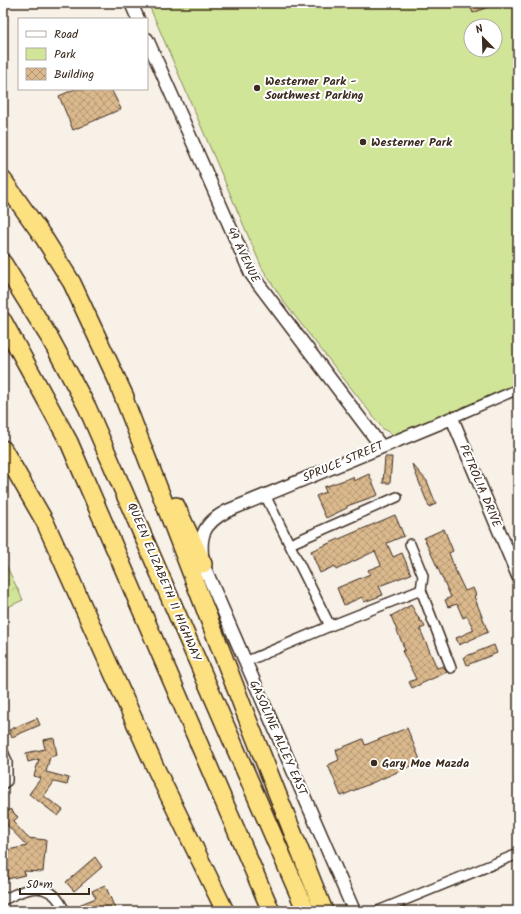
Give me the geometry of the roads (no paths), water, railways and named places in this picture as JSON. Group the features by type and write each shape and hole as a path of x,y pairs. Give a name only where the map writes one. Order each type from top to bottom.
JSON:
{"highway":[{"path":"3,180 44,238 72,283 203,564"},
{"name":"QUEEN ELIZABETH II HIGHWAY","path":"3,262 51,340 87,408 134,512 306,911"},
{"path":"3,321 69,442 271,911"},
{"path":"120,388 241,703 324,911"},
{"path":"3,448 48,528 156,769 224,911"}],"street":[{"path":"131,3 138,18"},
{"name":"49 AVENUE","path":"148,41 251,274 381,446"},
{"name":"SPRUCE STREET","path":"203,564 201,541 202,533 215,519 228,511 518,389"},
{"name":"PETROLIA DRIVE","path":"452,418 518,576"},
{"path":"265,495 330,626"},
{"path":"290,544 397,497"},
{"path":"410,544 423,576 421,590 451,668"},
{"name":"GASOLINE ALLEY EAST","path":"203,564 354,911"},
{"path":"245,662 421,590"},
{"path":"3,752 7,761 7,781 3,784"},
{"path":"378,911 518,854"},
{"path":"3,900 22,890 39,887 55,895 65,911"}],"place":[{"name":"Westerner Park - Southwest Parking","path":"257,88"},
{"name":"Westerner Park","path":"363,142"},
{"name":"Gary Moe Mazda","path":"374,763"}]}
